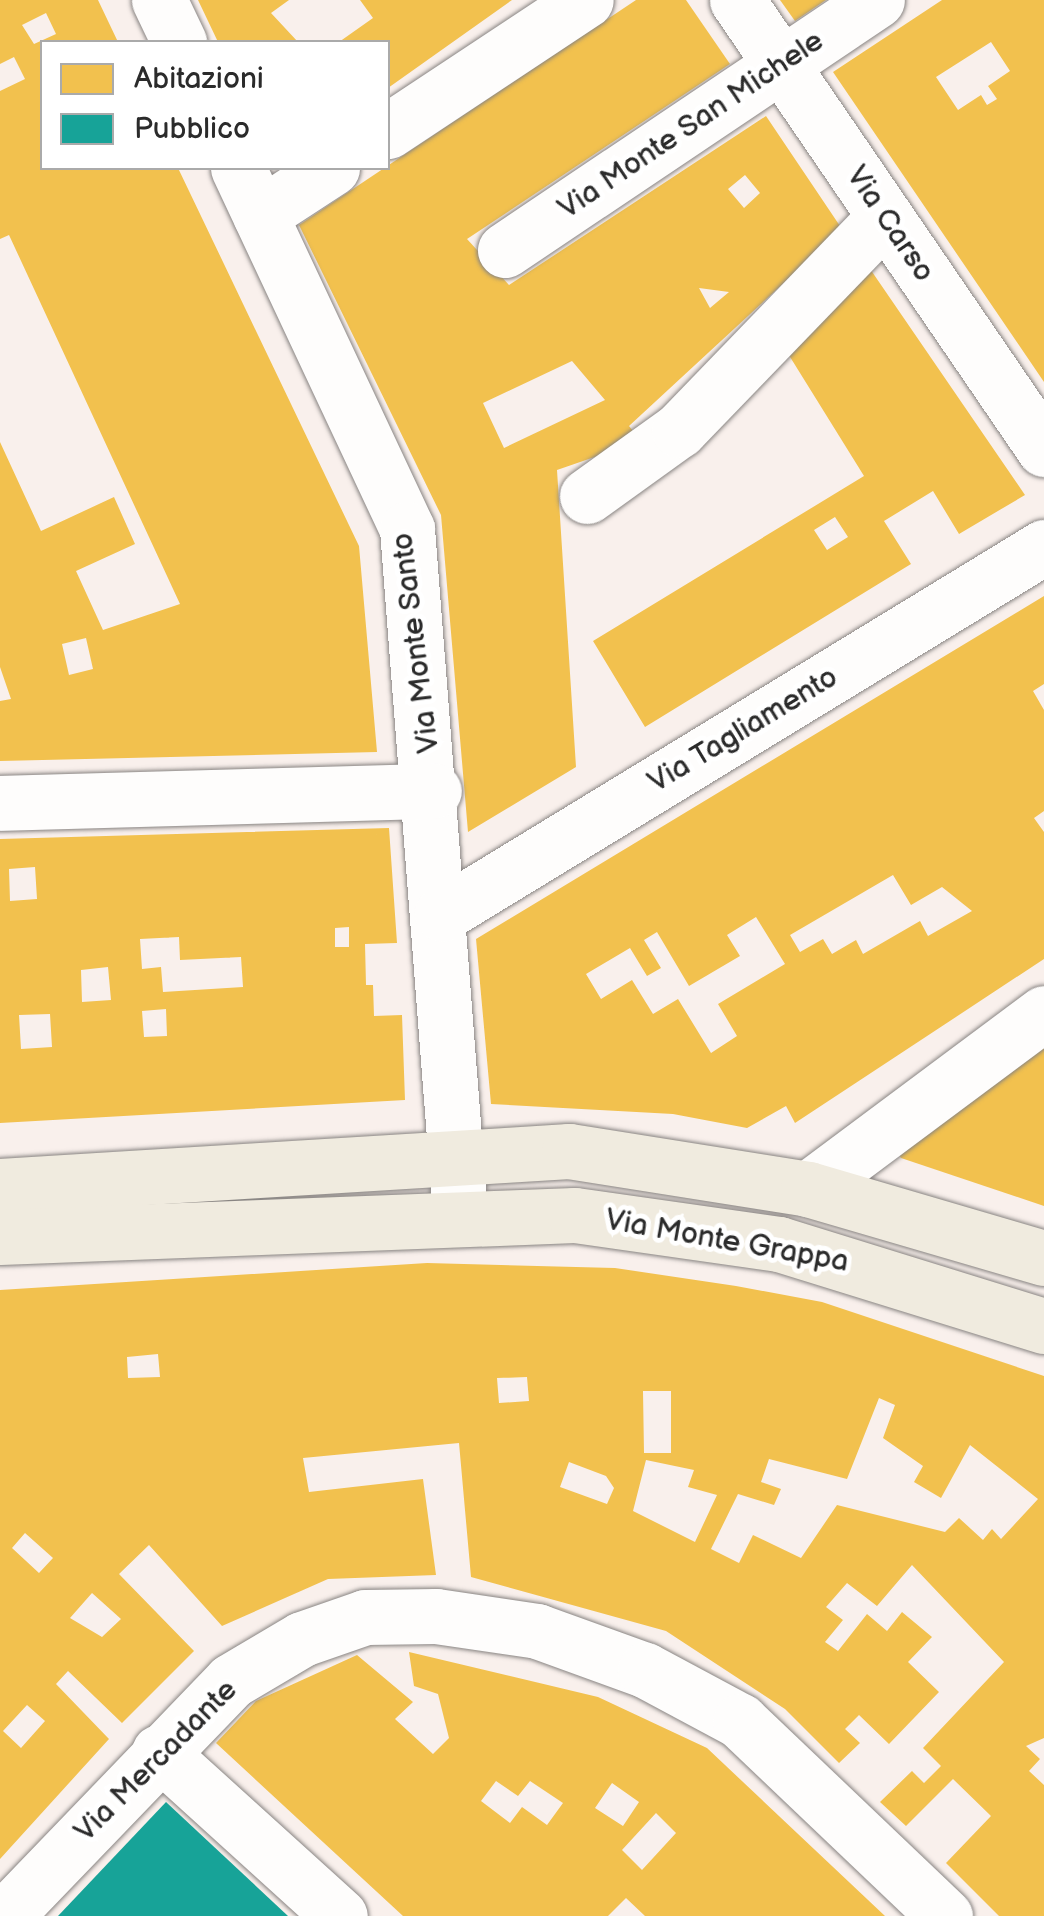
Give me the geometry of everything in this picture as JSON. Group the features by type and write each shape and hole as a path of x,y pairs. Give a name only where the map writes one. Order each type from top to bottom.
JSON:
{"main road":[{"name":"Via Monte Grappa","path":"0,1186 458,1154 569,1150 808,1190 1044,1258"},
{"name":"Via Monte Grappa","path":"0,1237 460,1214 575,1215 779,1244 1044,1326"}],"street":[{"path":"159,0 178,40"},
{"name":"Via Carso","path":"738,0 1044,448"},
{"name":"Via Monte San Michele","path":"506,250 878,0"},
{"path":"390,130 556,8"},
{"path":"249,191 325,170"},
{"name":"Via Monte Santo","path":"249,191 407,529 434,791 458,1154"},
{"path":"587,496 679,430 885,217"},
{"name":"Via Tagliamento","path":"442,914 1044,547"},
{"path":"0,803 434,791"},
{"path":"808,1190 1044,1013"},
{"path":"458,1154 460,1214"},
{"name":"Via Mercadante","path":"4,1916 232,1682 302,1639 366,1617 537,1630 645,1670 740,1721 944,1916"},
{"path":"160,1752 340,1916"}],"building: Abitazioni":[{"path":"0,0 98,0 117,40 43,40 56,34 46,13 22,25 34,44 40,41 40,170 179,170 359,546 377,752 0,761 0,701 11,699 0,667 0,442 41,531 114,497 135,544 76,571 103,630 180,604 9,235 0,239 0,91 25,79 14,57 0,64","holes":["86,638 93,669 69,675 62,644"]},
{"path":"198,0 289,0 271,13 296,40 217,40"},
{"path":"360,0 512,0 390,87 390,40 342,40 373,18"},
{"path":"636,0 686,0 730,64 467,239 509,285 766,116 842,229 629,426 641,441 557,470 576,767 468,832 441,515 299,225 381,170 390,170 390,164","holes":["745,175 760,193 744,208 728,189","699,288 729,292 710,308","572,361 605,400 504,448 483,403"]},
{"path":"780,0 826,0 795,21"},
{"path":"942,0 1044,0 1044,382 833,72","holes":["991,42 1010,71 988,86 997,99 987,105 981,95 958,110 936,77"]},
{"path":"866,263 1025,495 959,534 933,491 884,521 911,564 645,727 593,641 864,476 782,344","holes":["835,517 848,537 827,550 814,530"]},
{"path":"1044,596 1044,684 1033,691 1044,710 1044,811 1034,818 1044,832 1044,959 795,1123 786,1106 747,1128 673,1114 491,1104 476,939","holes":["893,875 911,905 942,887 972,911 928,936 920,921 863,954 856,940 832,954 823,939 800,952 790,935","756,917 785,964 718,1004 737,1036 711,1053 678,999 653,1014 632,980 601,999 586,974 630,948 647,976 661,968 644,940 657,932 689,986 740,956 727,935"]},
{"path":"389,828 397,943 365,944 366,985 373,985 374,1016 402,1015 405,1100 0,1123 0,839","holes":["35,867 37,899 10,901 9,869","349,927 349,947 335,947 335,928","179,937 180,960 241,957 243,987 163,992 161,967 142,969 140,939","108,967 111,1000 82,1002 81,970","166,1009 167,1036 144,1037 142,1011","50,1014 52,1047 21,1049 19,1015"]},
{"path":"1044,1040 1044,1206 901,1158 898,1153"},
{"path":"427,1263 615,1268 822,1302 1044,1376 1044,1738 1026,1746 1040,1759 1029,1771 1044,1785 1044,1916 999,1916 946,1863 991,1816 953,1779 906,1826 880,1802 912,1771 924,1783 941,1766 923,1748 1004,1662 912,1565 877,1606 847,1583 826,1607 843,1620 825,1642 838,1651 867,1614 887,1631 902,1612 932,1637 908,1662 939,1692 889,1744 859,1715 845,1729 860,1743 839,1763 785,1709 666,1631 471,1577 459,1443 303,1458 309,1492 423,1479 436,1575 328,1579 222,1626 149,1545 119,1574 194,1651 122,1723 68,1671 56,1684 109,1739 0,1859 0,1290","holes":["158,1354 160,1377 128,1378 127,1357","527,1377 529,1401 499,1403 497,1378","643,1391 671,1391 671,1453 644,1453","879,1398 895,1405 883,1438 923,1466 914,1482 941,1498 970,1445 1038,1499 1001,1539 992,1529 983,1540 959,1518 945,1532 837,1505 801,1558 753,1535 739,1563 711,1549 738,1494 774,1505 781,1489 761,1482 769,1459 847,1479","646,1460 694,1470 688,1487 717,1495 695,1542 633,1511","569,1462 606,1476 614,1488 607,1504 560,1487","25,1533 53,1558 39,1573 12,1548","92,1593 121,1619 102,1637 70,1618","27,1705 45,1721 21,1748 3,1731"]},
{"path":"409,1652 598,1697 707,1748 885,1916 645,1916 626,1898 608,1916 403,1916 216,1743 256,1701 357,1655 413,1702 395,1719 433,1754 449,1738 438,1694 414,1686","holes":["496,1781 518,1796 530,1781 563,1803 547,1825 522,1807 510,1823 481,1801","612,1783 639,1802 623,1826 595,1808","656,1813 676,1833 642,1870 622,1850"]}],"building: Pubblico":[{"path":"166,1802 288,1916 58,1916"}]}
